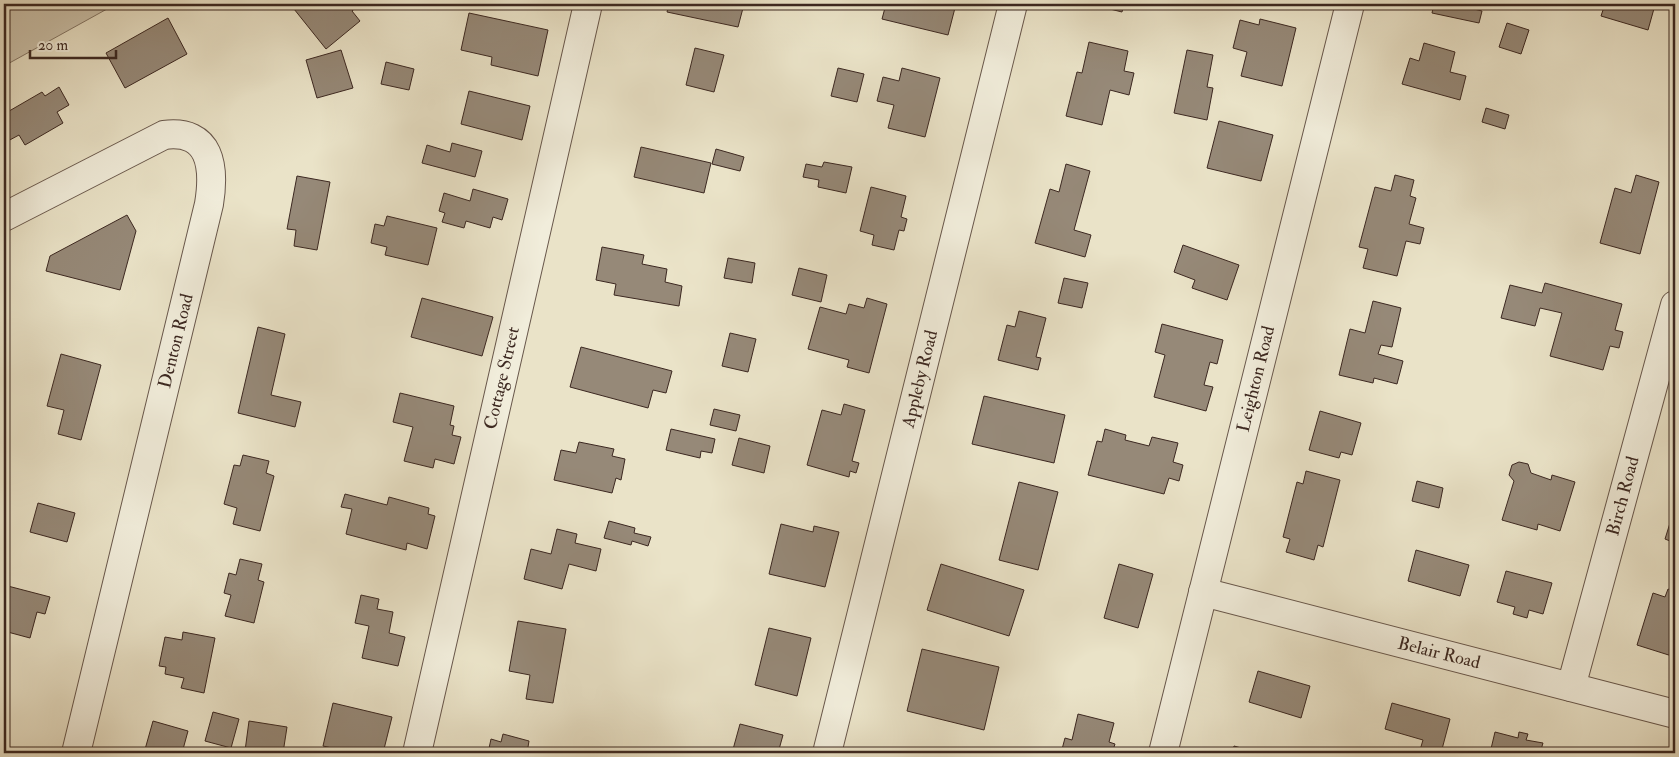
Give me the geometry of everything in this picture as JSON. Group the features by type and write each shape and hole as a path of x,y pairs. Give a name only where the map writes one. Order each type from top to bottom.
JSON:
{"street":[{"name":"Cottage Street","path":"417,753 588,4"},
{"name":"Appleby Road","path":"827,753 1013,4"},
{"name":"Leighton Road","path":"1163,753 1350,4"},
{"name":"Denton Road","path":"4,218 164,135 175,133 194,139 207,154 211,165 212,177 209,204 76,753"},
{"name":"Birch Road","path":"1571,687 1674,315"},
{"name":"Belair Road","path":"1203,592 1675,714"}],"shaded area":[{"path":"4,4 116,4 4,66"}],"building":[{"path":"290,4 360,4 352,11 360,21 326,49"},
{"path":"669,4 734,4 734,6 743,8 738,27 667,12"},
{"path":"886,4 956,4 948,35 882,19"},
{"path":"1103,4 1124,4 1122,12 1102,7"},
{"path":"1434,4 1471,4 1470,8 1482,11 1479,23 1432,13"},
{"path":"1605,4 1675,4 1675,11 1655,5 1648,30 1601,16"},
{"path":"469,13 548,30 538,76 491,65 492,57 461,50"},
{"path":"168,18 187,54 125,88 106,53"},
{"path":"1260,19 1296,28 1282,86 1241,76 1247,52 1233,48 1240,20 1259,25"},
{"path":"1507,23 1529,30 1521,54 1499,47"},
{"path":"1089,42 1128,51 1124,71 1134,73 1129,95 1110,90 1102,125 1066,116 1077,72 1082,73"},
{"path":"1424,43 1455,52 1450,72 1466,76 1460,100 1402,84 1410,58 1419,61"},
{"path":"695,48 724,55 714,92 686,85"},
{"path":"341,50 353,88 317,98 306,60"},
{"path":"1187,50 1213,55 1207,87 1213,88 1207,120 1174,113"},
{"path":"386,62 414,69 409,90 381,84"},
{"path":"838,68 864,74 857,102 831,96"},
{"path":"902,68 940,78 925,137 888,128 894,105 877,101 883,77 899,81"},
{"path":"59,87 69,105 57,112 63,123 25,145 19,135 6,142 8,146 4,149 4,114 42,92 45,96"},
{"path":"469,91 530,106 522,140 461,124"},
{"path":"1486,108 1509,115 1505,129 1482,122"},
{"path":"1219,121 1273,135 1261,181 1207,168"},
{"path":"452,143 482,151 475,177 422,163 427,145 450,152"},
{"path":"641,147 711,163 704,193 634,177"},
{"path":"716,149 744,157 740,171 712,164"},
{"path":"824,162 852,167 846,193 818,187 819,180 803,177 806,164 822,167"},
{"path":"1066,164 1090,171 1074,230 1091,235 1085,257 1035,243 1050,189 1059,192"},
{"path":"1395,175 1414,180 1410,196 1416,198 1409,224 1424,228 1420,244 1406,241 1397,276 1363,268 1368,249 1359,247 1375,187 1391,191"},
{"path":"1636,175 1659,182 1640,254 1600,243 1615,188 1631,193"},
{"path":"297,176 330,182 317,250 294,246 296,230 287,229"},
{"path":"871,187 906,196 901,217 907,219 904,231 899,230 894,250 872,245 874,235 860,231"},
{"path":"473,189 508,199 502,220 493,217 490,228 466,221 464,228 442,222 445,213 439,211 444,193 470,201"},
{"path":"127,215 136,231 120,290 46,271 50,256"},
{"path":"387,216 437,228 428,265 385,255 387,247 371,243 375,224 384,226"},
{"path":"1183,245 1239,265 1227,300 1192,288 1195,280 1174,272"},
{"path":"602,247 644,255 642,264 667,269 665,282 682,286 679,306 614,295 616,284 596,280"},
{"path":"728,258 755,263 752,283 724,278"},
{"path":"799,268 827,275 821,302 792,295"},
{"path":"1064,278 1088,283 1082,308 1058,303"},
{"path":"1545,283 1622,304 1615,330 1623,332 1619,348 1610,346 1603,370 1550,356 1562,313 1540,308 1535,326 1501,318 1510,285 1542,293"},
{"path":"422,298 493,317 482,356 411,337"},
{"path":"867,298 887,304 869,373 847,367 849,360 808,349 820,307 846,314 849,304 864,308"},
{"path":"1373,301 1401,308 1392,347 1381,345 1378,354 1403,361 1397,384 1374,378 1373,383 1339,375 1350,329 1365,333"},
{"path":"1019,311 1046,318 1036,357 1041,358 1038,370 998,360 1007,325 1015,327"},
{"path":"1162,324 1223,340 1217,364 1210,362 1204,385 1213,387 1206,411 1154,397 1165,355 1155,352"},
{"path":"258,327 285,334 271,395 301,402 295,427 238,413"},
{"path":"730,333 756,339 748,372 722,366"},
{"path":"581,347 672,371 666,393 653,390 648,408 570,387"},
{"path":"61,354 101,365 81,440 58,434 64,410 47,406"},
{"path":"400,393 454,406 450,425 454,426 452,435 461,437 454,464 435,459 433,468 404,461 413,427 393,422"},
{"path":"984,396 1065,415 1054,463 972,444"},
{"path":"844,404 865,410 852,461 859,463 856,473 850,471 849,477 807,465 822,410 841,415"},
{"path":"714,409 740,415 736,431 710,425"},
{"path":"1320,411 1361,423 1352,455 1341,452 1339,458 1309,450"},
{"path":"671,429 715,439 712,453 701,451 700,458 666,450"},
{"path":"1105,429 1126,435 1125,440 1149,446 1152,437 1178,443 1173,462 1183,465 1179,481 1169,478 1164,494 1088,475 1097,441 1102,442"},
{"path":"739,438 770,446 764,473 732,465"},
{"path":"579,442 614,449 612,456 625,459 621,480 616,478 612,493 554,480 561,450 576,453"},
{"path":"243,455 269,461 266,473 274,476 260,531 233,524 237,508 224,504 234,465 240,466"},
{"path":"1519,462 1528,464 1531,473 1551,480 1552,475 1575,482 1560,531 1538,524 1537,530 1502,520 1514,481 1509,475 1512,465"},
{"path":"1306,471 1340,480 1323,547 1318,545 1314,560 1286,552 1290,539 1283,537 1297,482 1303,484"},
{"path":"1417,481 1443,488 1439,508 1412,501"},
{"path":"1019,482 1058,492 1038,570 999,560"},
{"path":"345,494 387,505 389,497 429,508 428,514 435,516 427,549 407,543 406,550 346,534 352,509 341,507"},
{"path":"38,503 75,513 67,542 30,532"},
{"path":"609,521 635,528 634,533 651,537 648,546 632,541 631,545 604,538"},
{"path":"1670,523 1675,525 1675,543 1665,539"},
{"path":"781,524 813,532 814,526 839,532 825,587 769,574"},
{"path":"557,529 577,534 575,543 601,549 596,571 569,564 562,589 524,579 531,549 551,554"},
{"path":"1416,550 1469,565 1460,596 1408,581"},
{"path":"240,559 262,564 258,580 264,582 254,623 225,616 231,595 224,593 229,573 236,575"},
{"path":"941,564 1024,590 1009,636 927,610"},
{"path":"1119,564 1153,574 1138,628 1104,618"},
{"path":"1506,571 1552,583 1543,614 1529,610 1527,618 1513,614 1515,607 1497,602"},
{"path":"4,585 50,597 45,614 37,612 30,638 4,631"},
{"path":"1668,589 1675,592 1675,657 1637,645 1653,593 1665,597"},
{"path":"361,595 379,599 377,609 393,612 389,633 405,637 398,666 362,658 369,626 355,623"},
{"path":"518,621 566,629 553,703 526,699 530,675 509,671"},
{"path":"769,628 811,638 797,696 755,685"},
{"path":"183,632 215,638 204,693 181,688 184,678 165,674 166,667 159,666 165,637 182,640"},
{"path":"922,649 999,667 984,730 907,711"},
{"path":"1258,671 1310,686 1301,718 1249,702"},
{"path":"333,703 392,717 383,753 354,753 323,746"},
{"path":"1392,703 1450,719 1441,753 1420,750 1423,740 1385,729"},
{"path":"213,712 239,719 231,748 205,741"},
{"path":"1078,714 1114,723 1109,742 1115,744 1112,753 1061,753 1065,738 1072,740"},
{"path":"153,721 188,731 182,753 144,753"},
{"path":"249,721 287,727 283,753 245,751"},
{"path":"740,724 783,735 778,753 732,753"},
{"path":"1495,732 1518,738 1519,732 1528,734 1526,740 1543,743 1540,753 1490,753"},
{"path":"503,734 529,741 527,753 488,753 491,739 501,742"},
{"path":"1234,746 1259,753 1232,753"}]}
